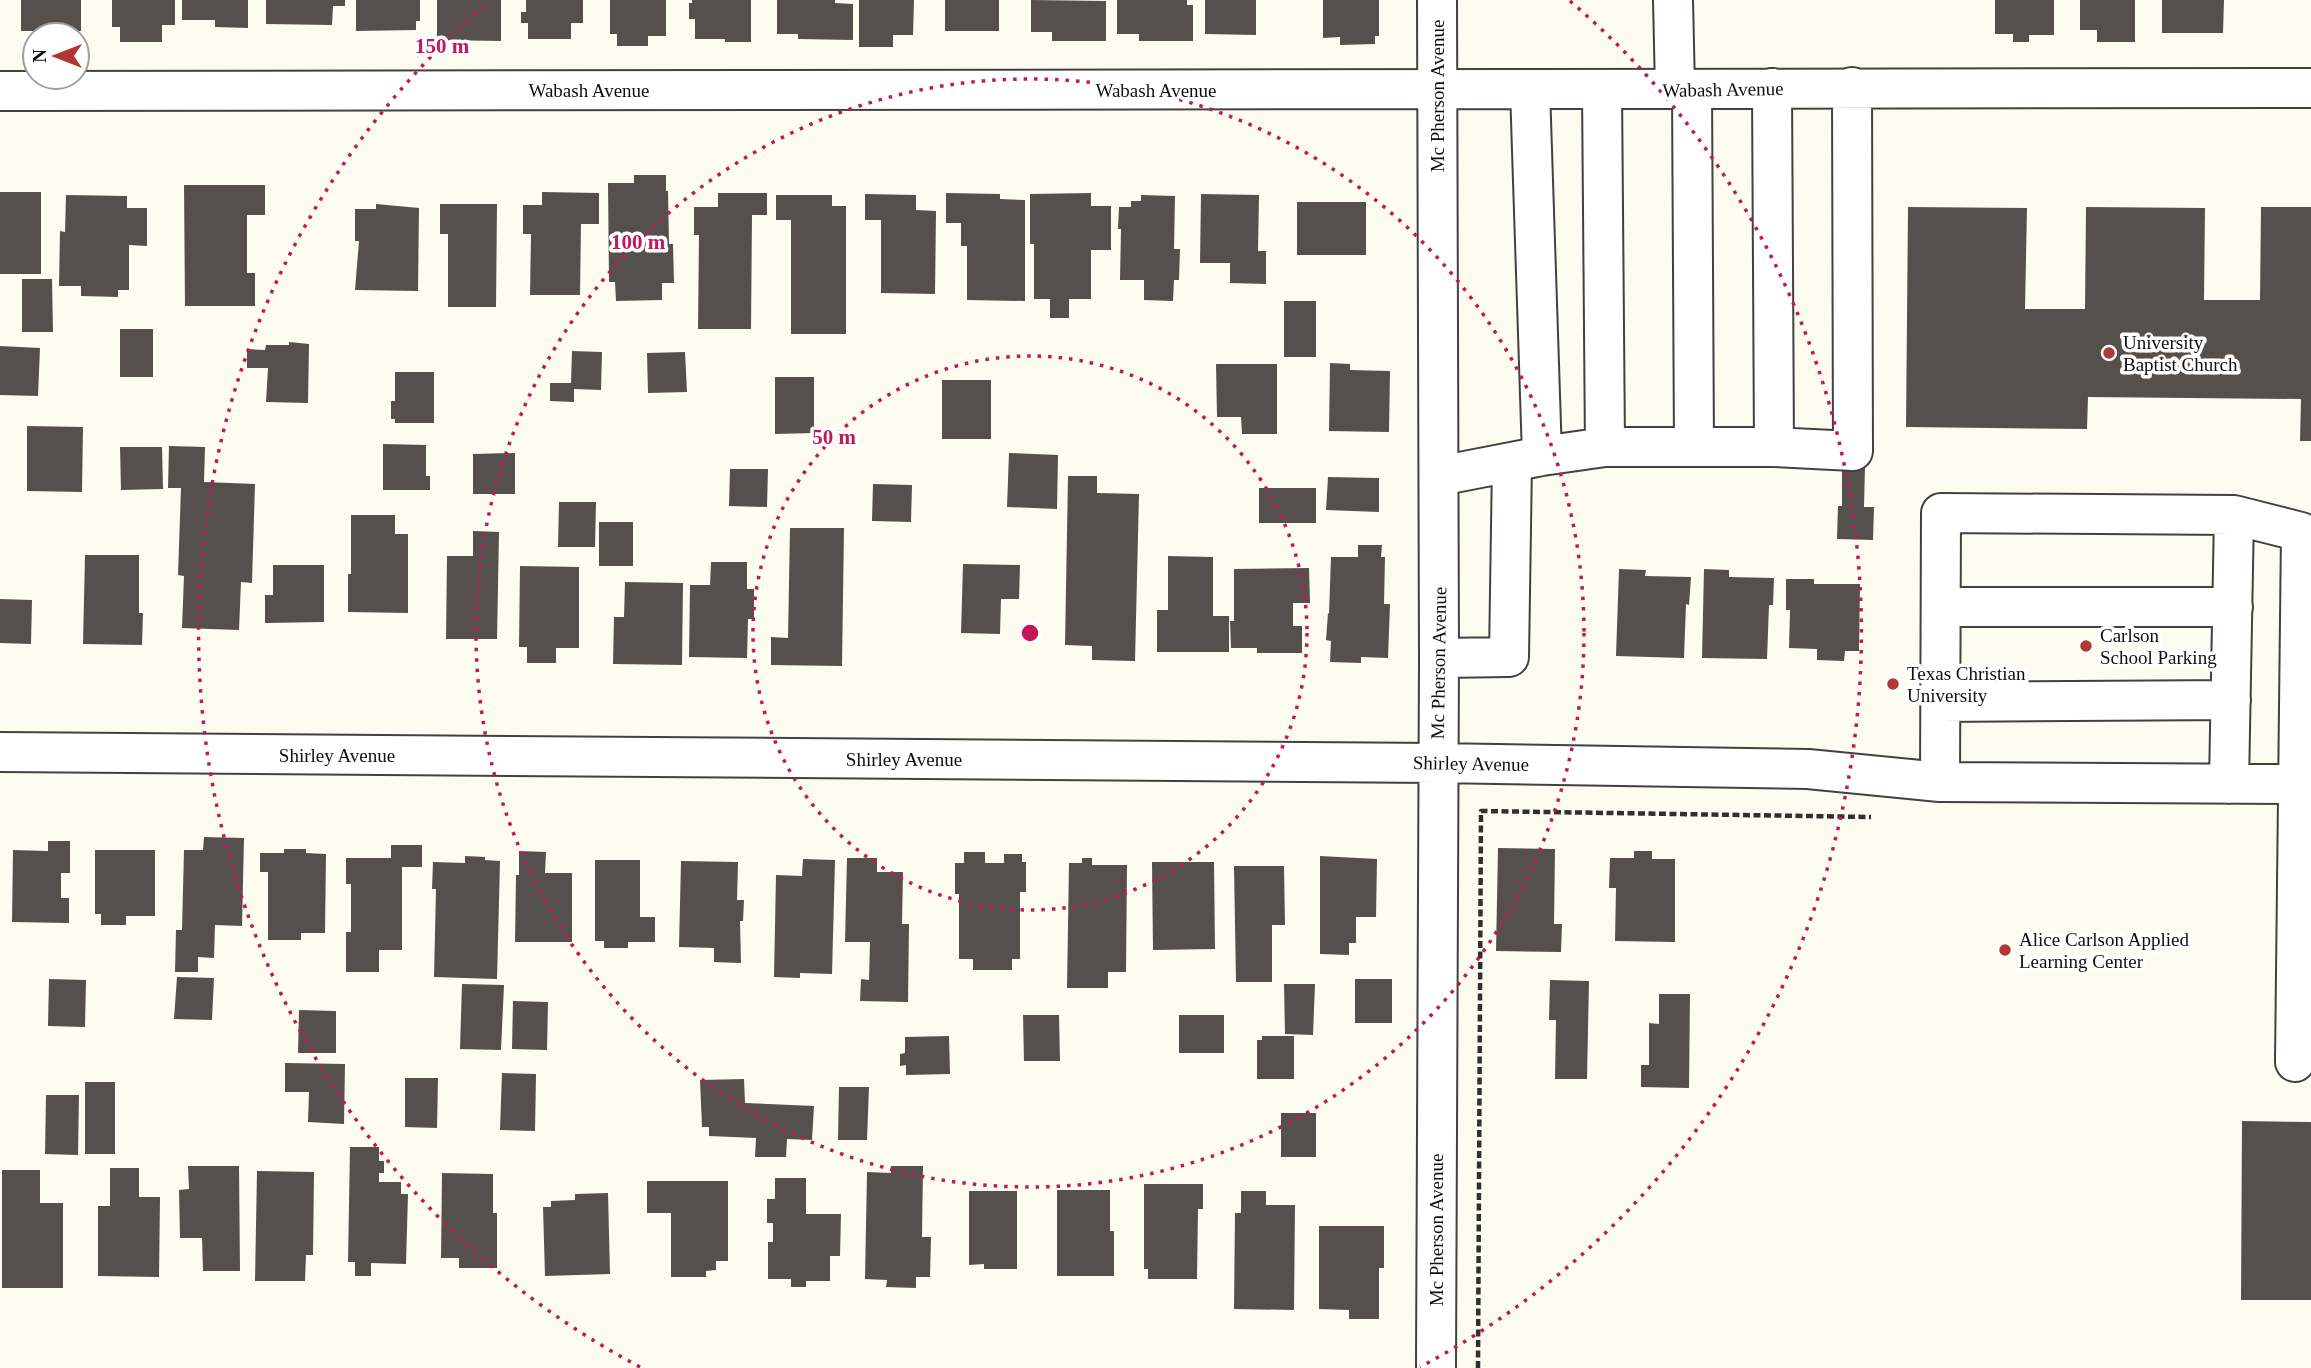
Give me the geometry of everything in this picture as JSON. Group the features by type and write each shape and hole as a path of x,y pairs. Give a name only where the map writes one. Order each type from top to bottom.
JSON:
{"street":[{"name":"Mc Pherson Avenue","path":"1436,1368 1439,658 1437,0"},
{"path":"1674,0 1684,89 1694,446"},
{"path":"1439,476 1605,447 1774,447 1853,451 1852,87"},
{"path":"1772,88 1774,447"},
{"name":"Wabash Avenue","path":"0,91 2311,88"},
{"path":"1439,658 1509,657 1527,459 1530,89"},
{"path":"1602,89 1605,447"},
{"path":"1940,782 1941,513 2234,515 2301,532 2295,1062"},
{"path":"2230,784 2234,515"},
{"path":"1941,607 2232,607"},
{"path":"1940,702 2231,700"},
{"name":"Shirley Avenue","path":"0,752 1437,762 1808,769 1940,782 2298,784"}],"path":[{"path":"1478,1368 1480,811 1871,817"}],"building":[{"path":"21,0 81,0 81,21 21,21"},
{"path":"112,0 175,0 175,25 162,25 162,42 120,42 120,27 112,27"},
{"path":"182,0 248,0 248,28 215,27 215,20 182,20"},
{"path":"266,0 345,0 345,6 333,6 332,25 266,24"},
{"path":"356,0 420,0 420,21 416,21 416,30 356,31"},
{"path":"437,0 501,0 501,41 437,40"},
{"path":"526,0 583,0 583,23 571,23 571,39 528,39 528,23 521,23 521,12 526,12"},
{"path":"610,0 666,0 666,36 648,36 648,46 617,46 617,34 610,34"},
{"path":"692,0 751,0 751,42 695,39 695,19 689,19 689,3 692,3"},
{"path":"777,0 835,0 835,3 853,4 853,40 798,39 798,34 777,34"},
{"path":"859,0 914,0 913,35 893,35 893,47 859,47"},
{"path":"945,0 999,0 999,31 945,31"},
{"path":"1031,0 1106,1 1106,41 1052,41 1052,32 1031,32"},
{"path":"1117,0 1187,0 1187,5 1193,5 1193,41 1139,41 1139,34 1117,34"},
{"path":"1205,0 1256,0 1256,35 1205,34"},
{"path":"1323,0 1379,0 1379,36 1375,36 1375,44 1340,45 1340,37 1323,38"},
{"path":"1995,0 2054,0 2054,35 2029,35 2029,42 2013,42 2013,34 1995,34"},
{"path":"2080,0 2135,0 2135,42 2097,42 2097,30 2080,30"},
{"path":"2162,0 2224,0 2223,33 2162,33"},
{"path":"634,175 666,175 669,244 673,244 674,283 662,283 662,300 616,301 615,282 609,282 608,183 634,183"},
{"path":"184,185 265,185 265,215 247,215 247,273 255,273 255,306 185,306"},
{"path":"0,192 41,192 41,274 0,274"},
{"path":"542,192 599,193 599,224 581,224 580,295 530,295 531,234 523,234 523,205 542,205"},
{"path":"718,193 767,193 767,215 752,215 751,329 698,329 699,235 694,235 694,207 718,207"},
{"path":"946,193 1000,194 1000,199 1025,200 1025,301 967,300 967,246 961,246 961,223 946,223"},
{"path":"1091,193 1091,206 1111,206 1111,250 1091,250 1091,299 1069,299 1069,318 1050,318 1050,299 1034,299 1030,194"},
{"path":"865,194 916,195 916,210 936,211 935,294 881,293 881,220 865,220"},
{"path":"1201,194 1259,195 1258,251 1266,251 1266,284 1230,283 1230,263 1200,263"},
{"path":"66,195 127,196 127,208 147,208 147,246 129,245 129,290 118,290 118,297 81,296 81,286 59,286 60,231 65,232"},
{"path":"776,195 832,195 832,206 846,206 846,334 791,334 791,220 776,220"},
{"path":"1141,195 1175,196 1174,249 1180,249 1179,280 1174,280 1173,301 1144,300 1144,280 1120,280 1119,207 1131,207 1131,201 1141,201"},
{"path":"1297,202 1366,202 1366,255 1297,255"},
{"path":"376,204 419,208 418,291 355,290 359,241 355,241 355,209 376,209"},
{"path":"440,204 497,204 496,307 448,307 448,234 440,234"},
{"name":"University Baptist Church","path":"1908,207 2027,208 2025,309 2085,309 2086,207 2205,208 2204,300 2260,300 2261,207 2311,207 2311,441 2300,441 2301,399 2088,397 2087,429 1906,427"},
{"path":"22,279 52,279 53,332 22,332"},
{"path":"1284,301 1316,301 1316,357 1284,357"},
{"path":"120,329 153,329 153,377 120,377"},
{"path":"289,342 309,344 308,403 266,402 268,368 247,368 247,349 265,350 266,345 289,345"},
{"path":"0,346 40,348 38,396 0,395"},
{"path":"572,351 602,352 601,390 574,389 574,402 550,401 550,383 571,383"},
{"path":"685,352 687,392 648,393 647,353"},
{"path":"1330,363 1350,364 1350,370 1390,371 1389,432 1329,431"},
{"path":"1216,364 1277,364 1277,434 1242,434 1241,417 1217,417"},
{"path":"395,372 434,372 434,423 395,423 395,419 391,419 391,401 395,401"},
{"path":"775,377 814,377 814,433 775,434"},
{"path":"942,380 991,380 991,439 942,439"},
{"path":"27,426 83,427 82,492 27,491"},
{"path":"383,444 426,445 426,476 430,476 430,490 383,490"},
{"path":"169,446 205,447 204,482 255,484 252,583 241,582 239,630 182,628 184,576 178,575 181,488 168,488"},
{"path":"120,447 162,447 163,489 121,490"},
{"path":"515,453 515,494 473,494 473,454"},
{"path":"1009,453 1058,455 1057,509 1007,507"},
{"path":"1842,466 1865,466 1864,507 1874,507 1873,540 1837,539 1838,506 1842,506"},
{"path":"730,469 768,469 767,507 729,506"},
{"path":"1068,476 1097,476 1097,493 1139,494 1135,661 1092,660 1092,646 1065,645"},
{"path":"1328,477 1379,478 1379,512 1326,510"},
{"path":"873,484 912,485 911,522 872,521"},
{"path":"1259,488 1316,488 1316,523 1259,523"},
{"path":"559,502 596,502 595,547 558,547"},
{"path":"351,515 395,515 395,534 408,534 408,613 348,612"},
{"path":"599,522 633,522 633,566 599,566"},
{"path":"790,528 844,528 842,666 771,665 771,637 788,638"},
{"path":"473,531 499,532 497,639 446,639 447,556 473,556"},
{"path":"1358,545 1382,545 1381,557 1385,557 1384,604 1390,604 1388,658 1361,657 1361,663 1330,662 1331,641 1326,640 1331,557 1358,557"},
{"path":"85,555 139,555 142,645 83,644"},
{"path":"1168,556 1213,557 1213,616 1229,616 1229,652 1157,652 1157,610 1168,610"},
{"path":"711,562 747,562 747,589 754,589 754,619 748,619 747,658 689,657 690,585 710,585"},
{"path":"963,564 1020,565 1019,599 1001,599 1000,634 961,633"},
{"path":"273,565 324,565 324,622 265,623 265,595 273,595"},
{"path":"520,566 579,567 579,648 556,648 556,663 527,663 527,647 519,647"},
{"path":"1309,568 1310,603 1293,603 1293,626 1302,626 1302,653 1257,653 1257,648 1231,648 1234,569"},
{"path":"1619,569 1646,570 1645,576 1691,577 1689,605 1686,604 1684,658 1616,656"},
{"path":"1704,569 1729,570 1729,577 1774,578 1773,605 1769,605 1767,659 1702,658"},
{"path":"1786,579 1814,579 1814,584 1860,584 1859,651 1845,651 1844,661 1817,660 1817,649 1789,648 1790,610 1786,610"},
{"path":"625,582 683,583 682,665 613,664 614,617 624,617"},
{"path":"0,599 32,600 31,644 0,643"},
{"path":"204,837 244,838 242,926 215,925 214,958 198,957 198,972 175,972 176,930 182,930 184,850 203,850"},
{"path":"48,841 70,841 70,873 61,873 61,898 69,898 69,923 12,922 13,850 48,851"},
{"path":"391,845 422,845 422,867 402,867 402,950 379,950 379,972 346,972 346,932 351,932 351,884 346,884 346,858 391,858"},
{"path":"1498,848 1555,849 1554,924 1562,924 1561,952 1496,951"},
{"path":"284,849 306,849 306,853 326,854 325,933 301,933 301,940 268,940 268,872 260,872 260,853 284,853"},
{"path":"95,850 155,850 155,916 126,916 126,925 101,925 101,914 95,914"},
{"path":"519,851 546,852 545,873 572,873 572,942 515,942"},
{"path":"1634,851 1652,851 1652,859 1675,859 1675,942 1615,941 1616,888 1609,888 1610,858 1634,858"},
{"path":"964,852 985,852 985,863 1004,863 1004,854 1022,854 1022,862 1026,862 1026,892 1020,892 1020,959 1012,959 1012,970 973,970 973,959 959,959 959,894 955,894 955,863 964,863"},
{"path":"465,856 500,861 497,979 434,977 436,889 432,889 433,862 465,863"},
{"path":"1320,856 1377,859 1376,917 1356,917 1356,943 1349,943 1349,955 1320,954"},
{"path":"847,858 877,858 877,872 903,872 902,924 909,924 908,1002 860,1001 861,979 869,980 870,942 845,942"},
{"path":"1082,858 1092,858 1092,865 1127,865 1126,972 1108,972 1108,988 1067,988 1069,863 1082,863"},
{"path":"803,859 835,860 832,974 800,973 800,978 774,977 776,875 802,876"},
{"path":"595,860 640,860 640,917 655,917 655,942 628,942 628,948 604,948 604,941 595,941"},
{"path":"681,861 738,862 737,900 744,900 743,921 740,921 741,963 714,962 714,948 679,947"},
{"path":"1152,862 1214,862 1215,949 1153,950"},
{"path":"1234,866 1284,866 1285,925 1272,925 1272,982 1236,982"},
{"path":"177,977 214,978 212,1020 174,1019"},
{"path":"49,979 86,980 85,1027 48,1026"},
{"path":"1355,979 1392,979 1392,1023 1355,1023"},
{"path":"1550,980 1589,981 1587,1079 1555,1079 1556,1020 1549,1020"},
{"path":"462,984 504,985 501,1050 460,1049"},
{"path":"1284,984 1315,984 1313,1035 1285,1034"},
{"path":"1659,994 1690,994 1689,1088 1641,1087 1641,1065 1649,1065 1649,1023 1659,1024"},
{"path":"513,1001 548,1002 547,1050 512,1049"},
{"path":"299,1010 336,1011 336,1053 298,1053"},
{"path":"1023,1015 1059,1015 1060,1061 1024,1061"},
{"path":"1179,1015 1224,1015 1224,1053 1179,1053"},
{"path":"949,1036 950,1074 906,1075 906,1065 900,1066 900,1054 905,1053 905,1037"},
{"path":"1262,1036 1294,1036 1294,1079 1257,1079 1257,1040 1262,1040"},
{"path":"285,1063 345,1064 344,1124 308,1122 309,1092 285,1092"},
{"path":"502,1073 536,1074 535,1131 500,1130"},
{"path":"405,1078 438,1078 437,1128 405,1127"},
{"path":"744,1079 745,1103 814,1106 812,1140 787,1139 786,1157 755,1157 756,1138 709,1136 709,1127 702,1127 700,1080"},
{"path":"85,1082 115,1082 115,1154 85,1154"},
{"path":"839,1087 869,1087 867,1140 838,1140"},
{"path":"46,1095 79,1095 78,1155 45,1154"},
{"path":"1281,1113 1316,1113 1316,1157 1281,1157"},
{"path":"2242,1121 2311,1122 2311,1300 2241,1300"},
{"path":"350,1147 379,1147 379,1161 384,1161 384,1173 379,1173 379,1182 401,1182 401,1194 408,1194 406,1264 371,1263 371,1276 355,1276 355,1262 348,1262"},
{"path":"188,1166 239,1166 240,1271 203,1271 202,1238 180,1238 179,1190 189,1189"},
{"path":"891,1166 923,1166 922,1237 931,1237 930,1277 916,1277 916,1288 886,1287 887,1280 865,1279 867,1172 891,1173"},
{"path":"110,1168 139,1168 139,1197 160,1197 159,1277 98,1276 98,1206 110,1206"},
{"path":"2,1170 40,1170 40,1203 63,1203 63,1288 2,1288"},
{"path":"257,1171 314,1172 313,1255 306,1255 305,1281 255,1281"},
{"path":"442,1173 493,1174 493,1213 497,1213 497,1268 459,1268 459,1258 441,1258"},
{"path":"775,1178 806,1178 806,1214 841,1214 840,1256 830,1256 830,1281 806,1281 806,1287 791,1287 791,1279 768,1279 768,1242 773,1242 773,1223 767,1223 767,1199 775,1199"},
{"path":"647,1181 728,1181 728,1261 716,1261 716,1270 706,1271 706,1277 671,1277 671,1213 647,1213"},
{"path":"1144,1184 1203,1184 1203,1209 1198,1209 1197,1279 1148,1279 1148,1269 1144,1269"},
{"path":"1057,1190 1110,1190 1114,1276 1057,1276"},
{"path":"969,1191 1017,1191 1017,1269 984,1269 984,1264 969,1265"},
{"path":"1241,1191 1266,1191 1266,1205 1295,1205 1294,1310 1234,1309 1235,1213 1241,1213"},
{"path":"608,1193 610,1274 545,1276 543,1207 551,1207 551,1201 575,1200 575,1194"},
{"path":"1319,1226 1384,1226 1384,1268 1379,1268 1379,1319 1349,1319 1349,1310 1319,1309"}],"place":[{"name":"University Baptist Church","path":"2109,353"},
{"name":"Carlson School Parking","path":"2086,646"},
{"name":"Texas Christian University","path":"1893,684"},
{"name":"Alice Carlson Applied Learning Center","path":"2005,950"}]}
